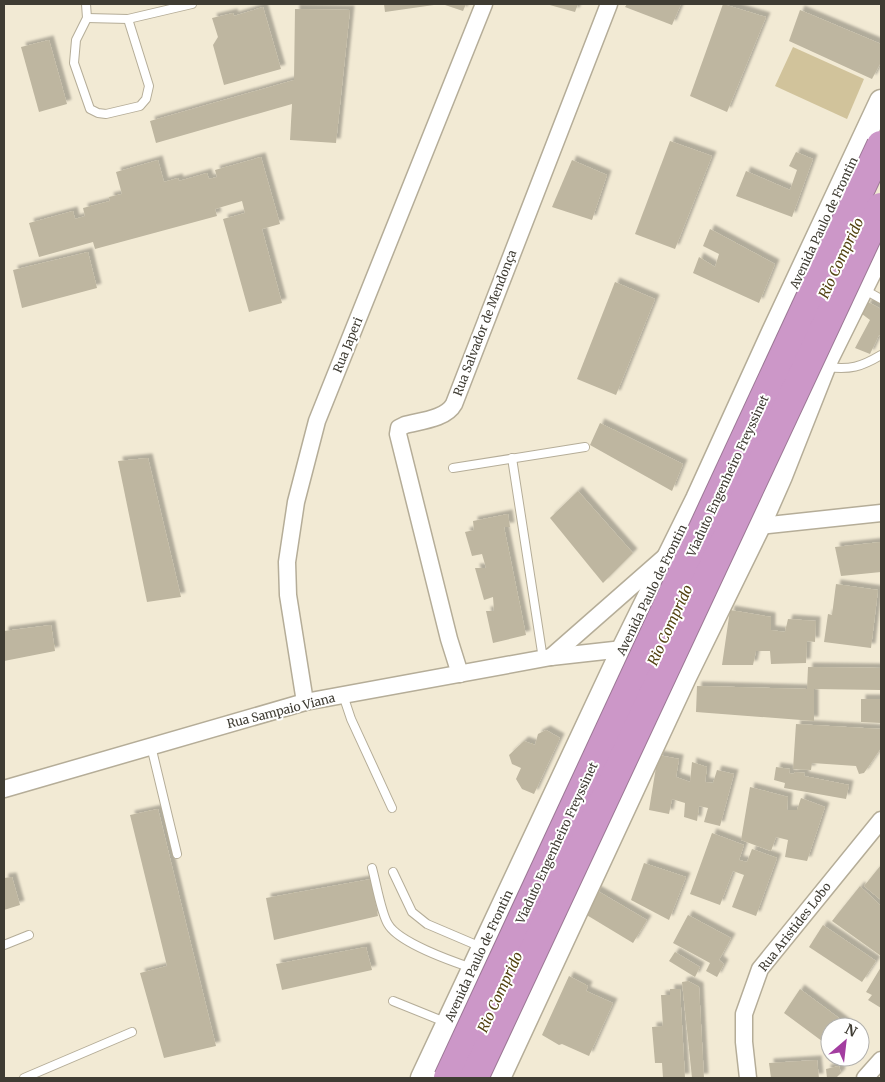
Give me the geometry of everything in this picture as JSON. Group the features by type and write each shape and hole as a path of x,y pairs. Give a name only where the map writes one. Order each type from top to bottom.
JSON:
{"highway":[{"name":"Viaduto Engenheiro Freyssinet","path":"448,1078 881,145"},
{"name":"Viaduto Engenheiro Freyssinet","path":"474,1078 881,207"}],"main road":[{"name":"Avenida Paulo de Frontin","path":"422,1078 623,649 698,499 773,332 880,105"},
{"path":"499,1078 685,677 759,526 826,362 881,250"},
{"path":"773,332 826,362"},
{"path":"623,649 685,677"},
{"path":"462,994 525,1025"}],"street":[{"name":"Rua Japeri","path":"305,702 288,595 288,562 296,502 317,421 484,4"},
{"name":"Rua Salvador de Mendonça","path":"460,674 449,639 398,434 400,428 405,425 445,414 451,410 454,404 609,4"},
{"path":"698,499 759,526 881,513"},
{"path":"547,658 671,551"},
{"name":"Rua Sampaio Viana","path":"4,789 305,702 547,658 623,649"},
{"name":"Rua Aristides Lobo","path":"748,1078 744,1042 744,1014 760,969 881,820"},
{"path":"865,1078 881,1060"}],"lane":[{"path":"86,4 87,18 76,40 74,63 90,109 98,114 140,106 146,99 148,86 128,19"},
{"path":"87,18 128,19 192,4"},
{"path":"861,288 881,299"},
{"path":"826,362 847,369 857,367 881,355"},
{"path":"453,468 585,447"},
{"path":"512,458 547,658"},
{"path":"343,695 351,719 392,808"},
{"path":"151,746 177,854"},
{"path":"372,868 387,923 395,932 408,941 474,969"},
{"path":"393,872 412,912 426,924 483,948"},
{"path":"4,946 29,935"},
{"path":"393,1001 448,1023"},
{"path":"24,1078 132,1032"}],"shaded area":[{"path":"793,47 864,79 847,119 775,86"}],"building":[{"path":"384,4 434,4 434,5 385,12"},
{"path":"442,4 466,4 463,11"},
{"path":"546,4 578,4 575,12"},
{"path":"627,4 681,4 672,25 625,7"},
{"path":"723,4 766,17 727,112 690,96"},
{"path":"263,7 281,69 224,85 213,45 218,37 212,18 233,13 234,16"},
{"path":"295,9 350,10 336,143 290,140 292,104 156,143 150,121 294,80"},
{"path":"800,10 881,44 881,62 872,79 789,41"},
{"path":"49,40 67,104 39,112 21,47"},
{"path":"670,141 712,156 675,249 635,234"},
{"path":"796,152 813,159 792,217 736,196 746,171 790,190 797,170 789,166"},
{"path":"261,157 280,224 262,229 282,303 249,312 223,219 245,213 242,201 215,209 217,216 95,249 93,242 39,257 29,223 73,211 75,219 85,216 83,208 110,201 109,197 122,194 116,172 158,160 164,182 178,178 179,181 207,173 209,179 217,177 215,170"},
{"path":"572,160 607,175 592,220 552,207"},
{"path":"710,229 775,264 759,303 693,273 699,257 715,267 719,254 703,246"},
{"path":"88,252 97,288 22,308 13,270"},
{"path":"615,282 655,299 616,395 577,379"},
{"path":"868,302 881,309 881,336 879,335 870,354 855,348 870,320 862,314"},
{"path":"600,423 683,464 672,491 590,445"},
{"path":"148,458 181,597 147,602 118,461"},
{"path":"578,491 633,553 603,583 550,518"},
{"path":"508,514 510,527 504,527 526,635 493,643 486,611 494,611 493,597 484,600 475,568 486,568 482,554 472,556 465,532 474,530 473,521"},
{"path":"881,542 881,572 841,576 835,547"},
{"path":"836,584 878,590 871,648 824,642 828,614 832,615"},
{"path":"730,610 771,617 771,630 785,632 788,619 816,621 815,642 807,641 806,663 771,664 770,651 756,651 753,665 722,665"},
{"path":"51,625 55,651 4,661 4,631"},
{"path":"808,667 881,668 881,690 814,689 814,721 696,712 697,686 807,689"},
{"path":"861,699 881,699 881,723 861,722"},
{"path":"796,724 881,729 881,748 864,773 859,774 856,766 812,763 811,770 793,769"},
{"path":"546,730 560,738 534,794 522,789 516,779 521,768 512,764 509,755 524,741 535,745 538,734"},
{"path":"658,755 679,759 676,777 690,782 692,762 707,767 705,782 713,783 717,770 734,774 720,826 704,822 708,808 699,806 697,821 684,817 685,803 672,799 669,814 649,810"},
{"path":"776,767 790,769 789,773 793,774 795,772 805,773 804,776 849,785 846,799 784,788 785,783 774,780"},
{"path":"750,787 788,797 787,810 797,810 801,798 825,807 807,861 785,857 788,840 776,837 771,851 741,840"},
{"path":"158,809 216,1046 164,1058 140,973 167,966 130,815"},
{"path":"712,833 744,845 739,860 747,862 752,849 777,858 756,916 732,907 744,875 733,871 720,905 690,894"},
{"path":"644,863 686,877 669,920 631,900"},
{"path":"881,865 881,900 864,886"},
{"path":"12,877 20,905 4,910 4,878"},
{"path":"371,879 378,916 274,940 266,898"},
{"path":"860,886 881,906 881,956 832,921"},
{"path":"596,890 647,920 633,943 585,914"},
{"path":"688,915 731,938 719,960 724,964 717,977 706,971 710,963 673,943"},
{"path":"823,925 876,961 862,982 809,947"},
{"path":"366,947 372,970 282,990 276,964"},
{"path":"675,952 700,967 695,977 669,961"},
{"path":"881,967 881,1008 868,1000 872,995 866,992"},
{"path":"569,976 588,986 586,991 613,1003 589,1056 562,1044 559,1045 542,1035"},
{"path":"688,981 699,987 704,1078 692,1078 682,982"},
{"path":"670,989 680,989 685,1078 663,1078 662,1063 655,1063 652,1027 663,1026 661,995 670,995"},
{"path":"800,989 838,1017 820,1017 820,1040 784,1013"},
{"path":"817,1060 819,1078 771,1078 769,1063"},
{"path":"839,1067 841,1073 836,1078 827,1078 826,1069"}],"water label":[{"name":"Rio Comprido","path":"841,258"},
{"name":"Rio Comprido","path":"670,625"},
{"name":"Rio Comprido","path":"500,992"}]}
